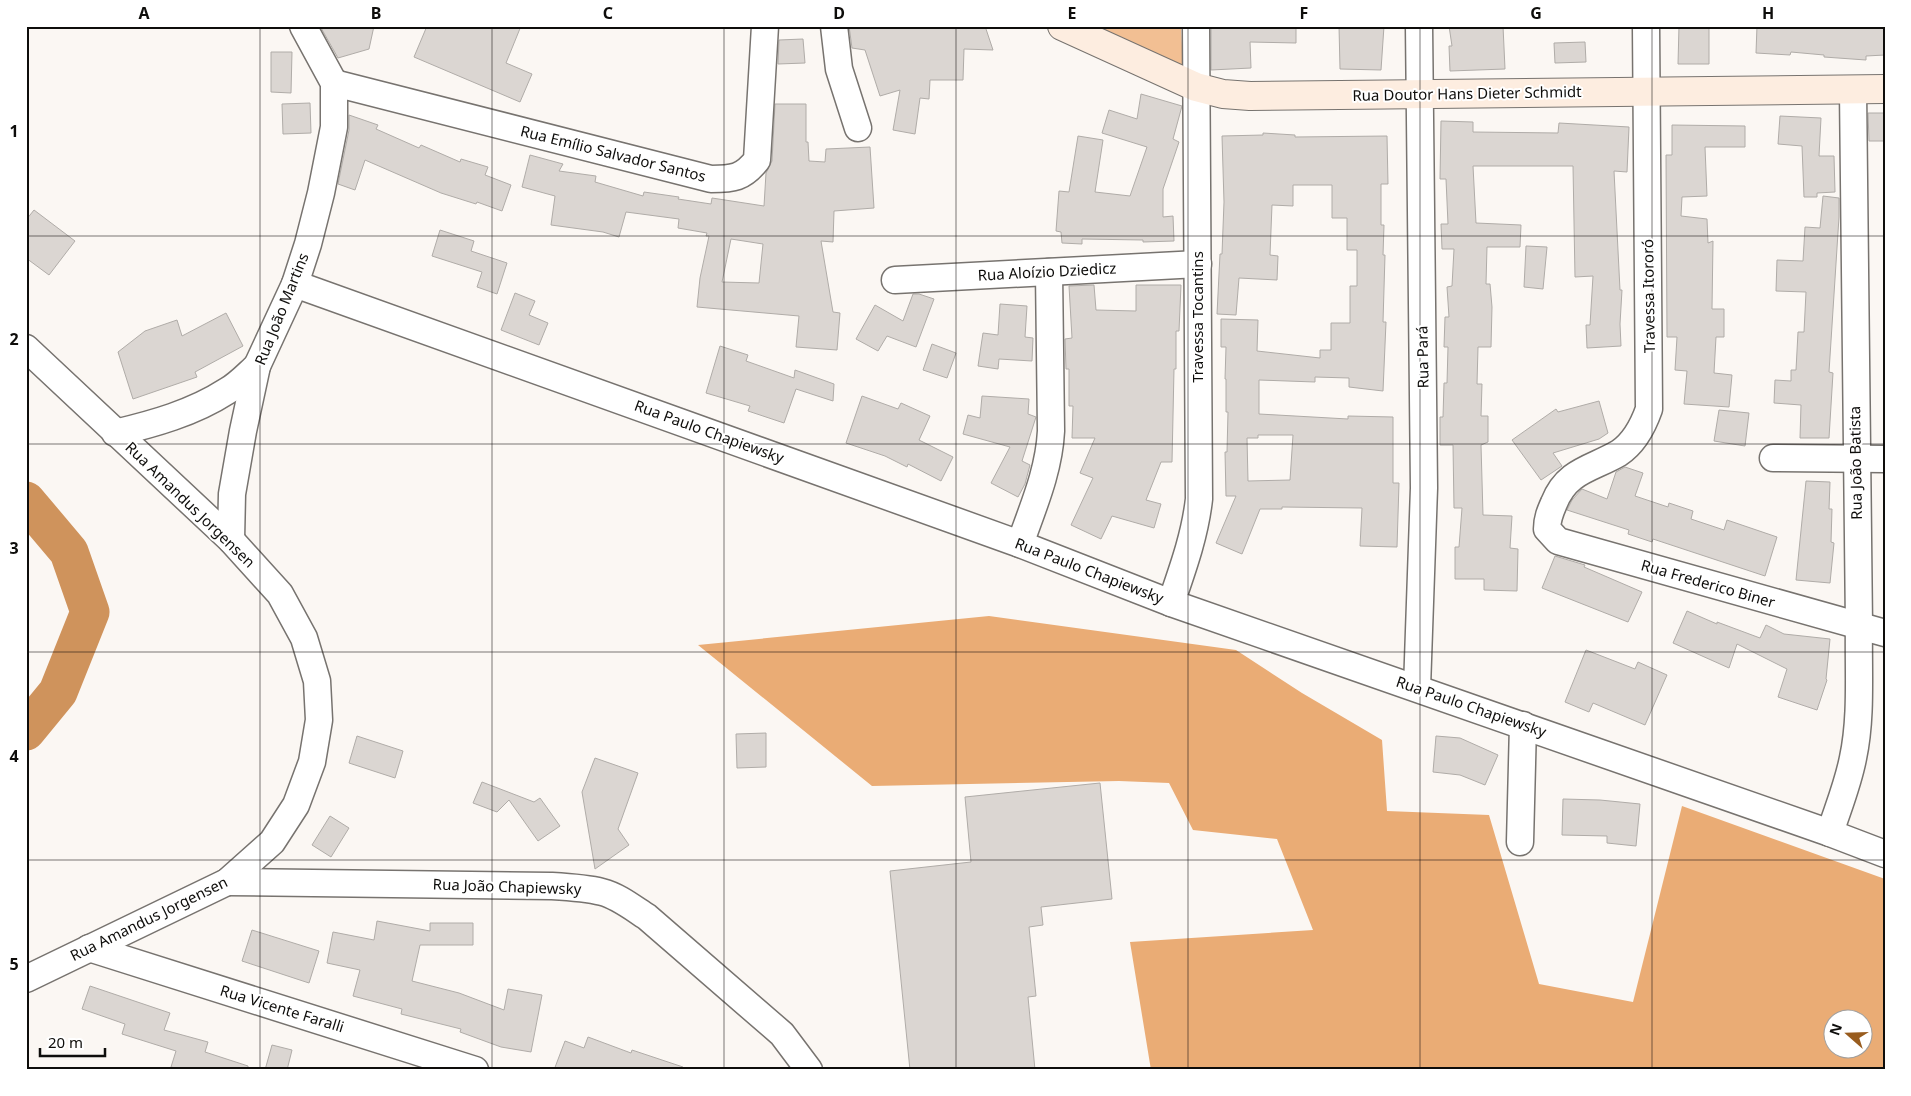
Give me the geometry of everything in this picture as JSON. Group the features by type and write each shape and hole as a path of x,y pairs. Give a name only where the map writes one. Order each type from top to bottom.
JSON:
{"street":[{"name":"Rua João Martins","path":"230,540 232,494 257,366 295,284 308,244 321,193 334,126 334,83 304,26"},
{"name":"Rua Emílio Salvador Santos","path":"334,83 712,179 729,179 747,172 756,160 765,26"},
{"path":"834,26 839,69 858,128"},
{"name":"Rua Doutor Hans Dieter Schmidt","path":"1062,26 1196,87 1223,94 1250,96 1885,89"},
{"name":"Travessa Tocantins","path":"1171,603 1197,523 1199,499 1196,26"},
{"name":"Rua Pará","path":"1417,688 1424,488 1419,26"},
{"name":"Travessa Itororó","path":"1547,519 1558,492 1569,480 1582,470 1619,453 1629,444 1645,420 1649,409 1646,26"},
{"name":"Rua João Batista","path":"1830,832 1847,783 1857,731 1859,627 1853,90"},
{"name":"Rua Aloízio Dziedicz","path":"895,280 1198,264"},
{"path":"1020,544 1046,469 1052,431 1049,272"},
{"name":"Rua Paulo Chapiewsky","path":"295,284 1020,544 1171,603 1830,832 1885,854"},
{"name":"Rua Amandus Jorgensen","path":"26,348 230,540 280,594 304,638 317,681 319,720 312,762 296,805 272,842 227,882 26,979"},
{"path":"115,433 158,423 189,410 228,391 257,366"},
{"path":"1773,458 1885,459"},
{"name":"Rua Frederico Biner","path":"1547,519 1547,529 1558,541 1885,633"},
{"path":"1520,842 1523,725"},
{"name":"Rua João Chapiewsky","path":"227,882 542,886 579,888 603,892 647,917 782,1034 809,1070"},
{"name":"Rua Vicente Faralli","path":"89,948 475,1070"}],"shaded area":[{"path":"1095,26 1181,26 1183,66"},
{"path":"989,616 1236,650 1302,693 1382,740 1387,811 1489,815 1539,984 1633,1002 1682,806 1885,879 1885,1070 1151,1070 1130,942 1313,930 1277,839 1193,830 1169,783 1119,781 872,786 698,645"}],"building":[{"path":"320,26 374,26 369,49 338,58"},
{"path":"427,26 521,26 506,63 532,74 520,102 414,57"},
{"path":"849,26 985,26 993,50 964,49 963,80 930,80 929,99 920,98 915,134 893,130 900,90 880,96 865,50 852,48"},
{"path":"1211,26 1296,26 1296,43 1250,42 1251,68 1211,70"},
{"path":"1339,26 1384,26 1381,70 1340,69"},
{"path":"1449,26 1503,26 1505,69 1450,71 1449,46 1452,46"},
{"path":"1679,26 1709,26 1709,64 1678,64"},
{"path":"1757,26 1885,26 1885,55 1866,56 1866,60 1791,52 1790,55 1756,53"},
{"path":"803,39 805,63 778,64 779,40"},
{"path":"1585,42 1586,62 1555,63 1554,43"},
{"path":"271,52 292,52 291,93 271,92"},
{"path":"1141,94 1182,106 1173,139 1179,142 1163,189 1163,217 1173,216 1174,241 1143,242 1143,240 1082,239 1082,244 1062,243 1061,232 1056,231 1059,191 1069,192 1078,136 1103,140 1095,192 1130,196 1147,147 1102,133 1109,110 1137,119"},
{"path":"310,103 311,133 283,134 282,104"},
{"path":"775,104 806,104 806,142 808,142 809,161 825,162 826,149 870,147 874,208 834,211 833,242 821,241 833,312 840,313 837,350 796,347 799,316 697,307 700,278 709,236 706,236 707,233 678,228 679,219 626,212 619,237 603,232 551,225 555,196 522,187 530,155 563,164 559,171 596,176 595,182 643,196 644,192 711,204 712,198 764,206 766,173 772,161","holes":["731,239 763,244 759,283 722,282"]},
{"path":"1868,113 1885,113 1885,141 1869,141"},
{"path":"349,115 378,125 376,129 419,148 421,145 460,162 461,159 488,167 485,175 511,185 502,211 477,202 476,204 441,193 365,160 355,190 338,184 349,130"},
{"path":"1780,116 1821,118 1819,156 1834,156 1835,192 1817,193 1817,197 1804,197 1802,146 1778,144"},
{"path":"1441,121 1473,122 1473,132 1558,133 1559,123 1629,127 1627,172 1614,171 1620,290 1622,290 1621,346 1587,348 1586,325 1590,325 1593,276 1575,277 1573,166 1473,166 1476,223 1521,225 1520,247 1487,247 1486,284 1490,284 1492,307 1491,347 1478,347 1477,384 1482,384 1481,416 1488,416 1488,442 1481,445 1483,515 1512,516 1510,548 1518,549 1517,591 1484,590 1484,579 1455,579 1455,547 1459,547 1462,508 1454,508 1453,445 1440,445 1440,417 1443,417 1444,383 1447,383 1448,347 1444,347 1445,317 1449,317 1447,287 1452,286 1454,249 1442,249 1441,224 1448,224 1446,179 1440,179"},
{"path":"1672,125 1745,126 1745,147 1705,147 1707,196 1682,197 1681,216 1707,219 1708,243 1713,241 1712,309 1724,309 1724,337 1716,337 1714,373 1732,375 1729,407 1684,404 1687,371 1675,370 1677,337 1667,337 1666,155 1672,155"},
{"path":"1263,133 1295,135 1295,137 1387,136 1388,184 1381,184 1381,225 1384,225 1383,255 1385,255 1383,322 1386,322 1383,391 1349,387 1349,378 1315,377 1315,382 1259,380 1259,414 1348,419 1348,416 1393,417 1393,483 1399,483 1397,547 1360,546 1362,508 1282,507 1282,509 1260,509 1242,554 1216,543 1236,496 1226,496 1225,452 1227,452 1228,412 1226,412 1226,347 1221,347 1221,319 1258,320 1257,351 1320,358 1320,350 1331,350 1331,323 1350,323 1350,286 1357,286 1357,250 1347,250 1347,218 1332,218 1332,185 1293,185 1293,206 1272,205 1270,255 1278,256 1277,280 1239,278 1236,315 1217,314 1224,202 1222,136 1263,135","holes":["1258,435 1293,435 1290,480 1248,481 1247,438 1258,438"]},
{"path":"1823,196 1839,198 1829,372 1833,373 1829,438 1800,438 1801,405 1774,403 1775,380 1791,381 1791,370 1796,370 1798,332 1804,332 1806,292 1776,291 1777,260 1803,261 1805,227 1820,228"},
{"path":"34,210 75,241 49,275 26,258 26,220"},
{"path":"440,230 474,241 471,251 507,263 497,294 477,287 482,272 432,256"},
{"path":"1526,246 1547,247 1543,289 1524,287"},
{"path":"1094,285 1096,310 1136,311 1136,285 1181,285 1179,331 1176,331 1176,369 1174,369 1172,462 1161,462 1146,500 1161,504 1154,528 1112,516 1101,539 1071,525 1093,478 1080,473 1095,438 1072,438 1073,406 1069,406 1069,369 1066,369 1065,339 1072,338 1069,286"},
{"path":"515,293 535,301 529,315 548,323 539,345 501,330"},
{"path":"913,294 934,299 916,347 887,336 878,351 856,339 875,305 903,321"},
{"path":"1000,304 1027,306 1025,337 1033,338 1032,361 999,359 998,369 978,366 983,333 998,335"},
{"path":"226,313 243,346 195,372 197,377 133,399 118,352 145,331 177,320 182,336"},
{"path":"932,344 956,353 947,378 923,370"},
{"path":"720,346 748,355 746,361 794,378 795,370 834,384 833,401 796,389 784,423 748,411 750,406 706,393"},
{"path":"862,396 898,409 901,403 930,416 919,440 953,457 941,481 908,464 907,467 885,456 846,443"},
{"path":"982,396 1029,399 1028,414 1036,417 1022,461 1030,465 1025,484 1018,497 991,483 1010,447 963,434 968,415 980,418"},
{"path":"1599,401 1608,433 1599,439 1553,453 1562,466 1541,480 1512,440 1556,409 1558,412"},
{"path":"1719,410 1749,413 1745,446 1714,441"},
{"path":"1625,467 1643,473 1635,496 1668,507 1669,503 1693,511 1691,519 1724,530 1727,520 1777,537 1765,576 1653,539 1652,542 1628,534 1629,530 1567,510 1572,500 1582,489 1607,499 1616,472"},
{"path":"1806,481 1830,482 1829,509 1832,509 1831,542 1834,543 1830,583 1796,580"},
{"path":"1555,556 1585,565 1584,567 1642,592 1628,622 1542,588"},
{"path":"1687,611 1717,624 1717,622 1760,638 1766,625 1784,634 1830,639 1827,680 1817,710 1778,697 1787,669 1737,644 1729,668 1673,643"},
{"path":"1586,650 1635,669 1638,662 1667,675 1645,725 1593,703 1589,712 1565,702"},
{"path":"766,733 766,767 737,768 736,734"},
{"path":"357,736 403,751 395,778 349,763"},
{"path":"1436,736 1460,738 1498,755 1485,785 1460,775 1433,772"},
{"path":"595,758 638,773 618,829 629,845 595,869 582,792"},
{"path":"482,782 534,802 540,798 560,826 538,841 509,800 497,812 473,803"},
{"path":"1100,783 1112,899 1041,907 1043,925 1029,927 1036,996 1028,997 1035,1070 910,1070 890,871 971,862 965,797"},
{"path":"1563,799 1640,804 1636,846 1607,843 1607,836 1562,835"},
{"path":"330,816 349,828 331,857 312,845"},
{"path":"377,921 430,931 430,923 473,923 473,945 420,945 412,981 459,993 504,1010 508,989 542,995 531,1052 501,1047 460,1032 461,1029 401,1014 402,1009 353,996 360,970 327,963 333,932 374,940"},
{"path":"252,930 319,951 309,983 242,961"},
{"path":"90,986 170,1013 164,1030 208,1042 205,1052 248,1066 248,1070 183,1070 171,1067 176,1051 122,1034 125,1024 82,1009"},
{"path":"588,1037 631,1053 632,1050 683,1067 682,1070 554,1070 565,1041 584,1048"},
{"path":"272,1045 292,1050 287,1070 265,1070"}],"waterway":[{"path":"26,501 69,552 90,612 58,692 26,731"}]}
